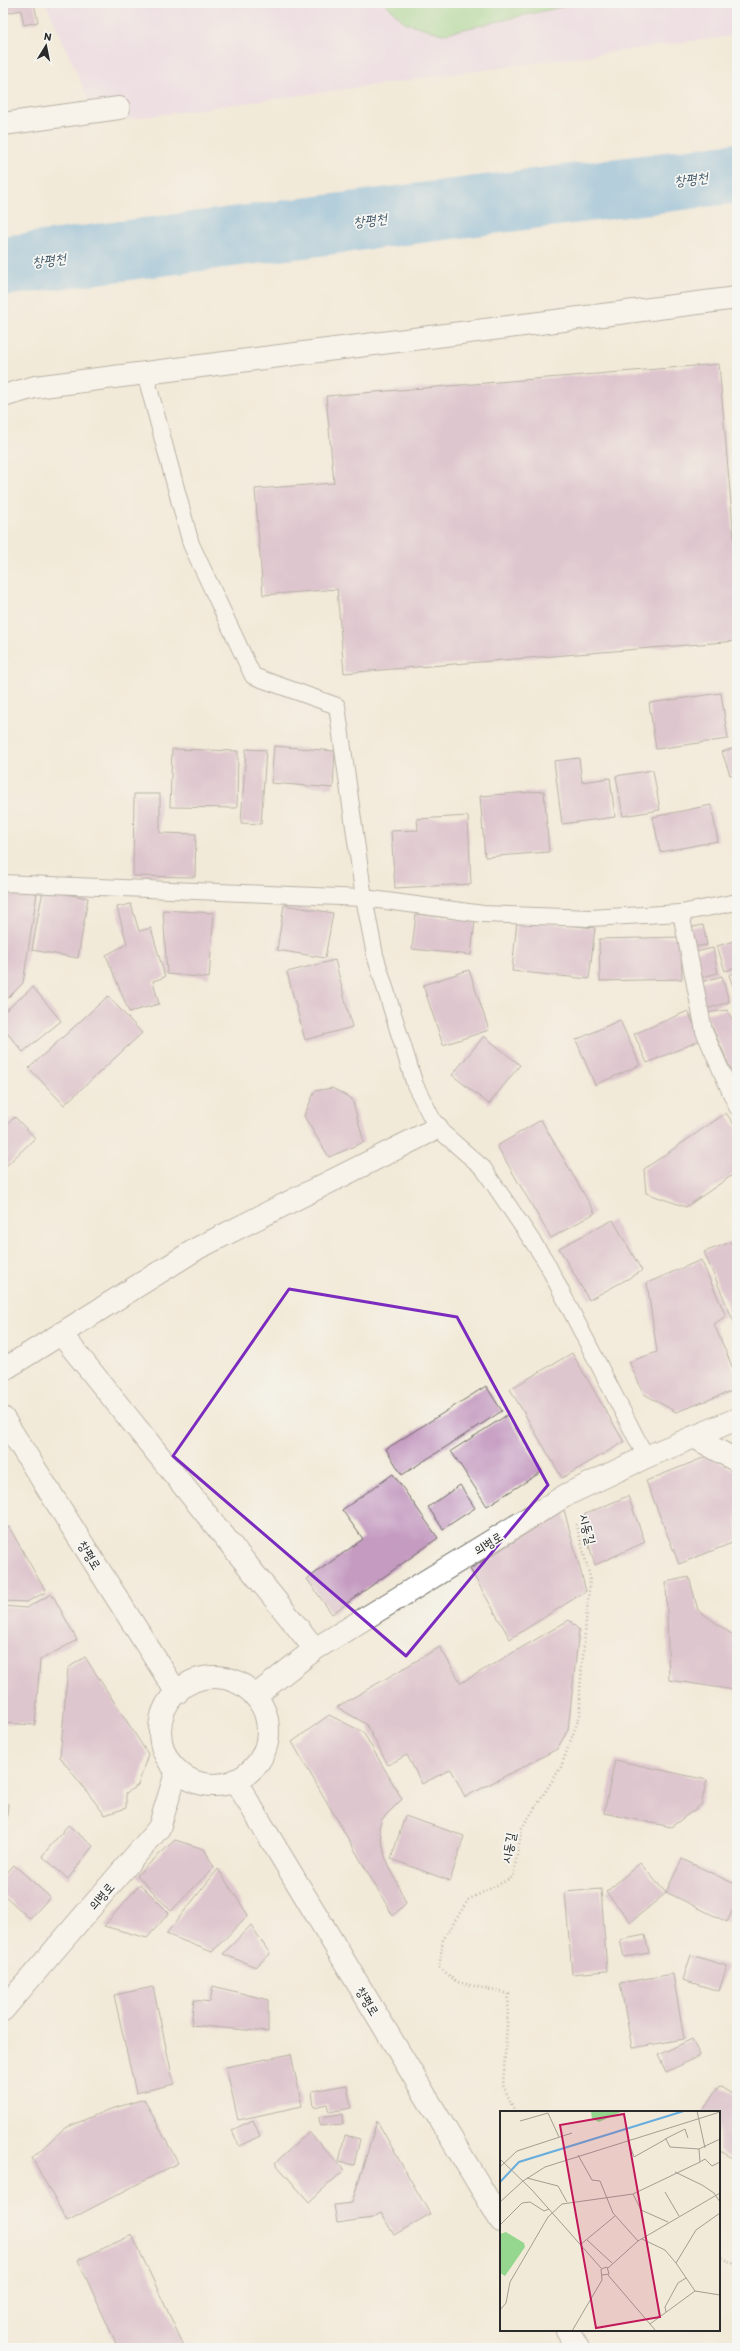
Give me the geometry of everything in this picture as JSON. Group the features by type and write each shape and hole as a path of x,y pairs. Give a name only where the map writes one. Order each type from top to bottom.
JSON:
{"street":[{"path":"3,124 119,108"},
{"path":"3,396 35,387 737,298"},
{"path":"3,1370 198,1248 437,1128"},
{"path":"61,1334 315,1649"},
{"name":"창평로","path":"3,1418 177,1693"},
{"name":"의병로","path":"255,1696 315,1649 568,1494 646,1457 737,1419"},
{"path":"694,1438 737,1461"},
{"path":"214,1677 232,1680 249,1689 255,1696 260,1702 267,1718 268,1735 264,1752 255,1767 235,1780 225,1784 208,1785 191,1780 177,1770 165,1755 160,1738 161,1720 168,1702 180,1689 196,1680 214,1677"},
{"name":"의병로","path":"3,2010 160,1828 177,1770"},
{"name":"창평로","path":"235,1780 500,2219"},
{"path":"568,2331 578,2348"}],"lane":[{"path":"145,373 191,544 253,676 337,706 364,898 375,955 396,1026 416,1085 437,1128 483,1168 545,1260 646,1457"},
{"path":"3,883 364,898 483,914 590,918 682,913 737,902"},
{"path":"682,913 704,1031 737,1107"}],"path":[{"name":"시동길","path":"515,2111 503,2085 509,1994 457,1982 438,1967 443,1940 468,1900 513,1876 522,1828 561,1766 580,1715 580,1689 590,1577 568,1494"},
{"path":"720,2256 737,2265"}],"highlighted area":[{"path":"289,1289 457,1317 548,1485 406,1656 173,1456"}],"shaded area":[{"path":"46,3 737,3 737,35 99,123"}],"green space":[{"path":"385,3 579,3 442,34 404,22"}],"building":[{"path":"3,3 34,3 38,22 24,25 21,10 3,14"},
{"path":"719,364 737,573 737,641 344,673 337,589 263,595 255,489 334,483 326,396"},
{"path":"721,693 728,739 656,749 649,703"},
{"path":"274,746 335,751 333,788 271,783"},
{"path":"737,747 737,773 730,775 722,752"},
{"path":"172,749 238,751 237,808 170,807"},
{"path":"246,749 266,750 261,824 241,823"},
{"path":"579,758 582,782 610,778 615,817 562,824 554,761"},
{"path":"653,770 660,810 623,816 616,776"},
{"path":"544,791 549,852 485,857 480,796"},
{"path":"134,794 160,794 160,833 196,834 195,877 133,876"},
{"path":"711,805 718,841 660,852 653,817"},
{"path":"468,816 471,884 395,888 391,831 418,830 417,819"},
{"path":"3,890 37,893 23,983 3,1003"},
{"path":"43,890 88,898 78,958 32,950"},
{"path":"131,904 139,931 151,928 165,977 153,981 159,1004 129,1012 106,955 127,944 117,907"},
{"path":"284,905 333,913 325,958 277,950"},
{"path":"163,910 214,913 209,978 167,974"},
{"path":"416,914 475,921 471,955 412,949"},
{"path":"517,920 595,928 589,979 512,971"},
{"path":"703,925 707,945 691,947 688,928"},
{"path":"681,937 682,979 600,981 599,939"},
{"path":"737,940 737,967 725,971 717,946"},
{"path":"713,948 718,973 698,978 692,953"},
{"path":"335,960 352,1027 305,1040 287,972"},
{"path":"469,970 489,1030 443,1045 423,985"},
{"path":"737,972 737,998 729,975"},
{"path":"722,976 729,1002 706,1009 698,983"},
{"path":"33,987 61,1021 23,1052 3,1028 3,1013"},
{"path":"108,996 142,1033 64,1105 29,1068"},
{"path":"727,1010 733,1021 737,1021 737,1083 706,1013"},
{"path":"688,1011 701,1040 647,1063 634,1034"},
{"path":"620,1020 640,1065 595,1085 576,1040"},
{"path":"484,1036 520,1065 489,1104 452,1075"},
{"path":"332,1088 352,1099 364,1142 329,1157 304,1116 315,1091"},
{"path":"726,1113 737,1129 737,1172 686,1207 646,1193 644,1169"},
{"path":"15,1117 35,1138 3,1169 3,1128"},
{"path":"541,1120 595,1213 551,1238 497,1146"},
{"path":"613,1220 642,1271 589,1300 559,1248"},
{"path":"737,1240 737,1329 704,1252"},
{"path":"701,1260 726,1316 714,1324 737,1378 737,1389 676,1412 644,1394 629,1362 657,1352 647,1283"},
{"path":"572,1353 624,1442 562,1478 510,1389"},
{"path":"486,1386 502,1411 402,1475 386,1449"},
{"path":"507,1415 543,1471 487,1506 451,1451"},
{"path":"708,1456 737,1472 737,1541 679,1564 646,1481"},
{"path":"393,1474 438,1538 332,1614 307,1579 363,1539 342,1510"},
{"path":"460,1485 475,1508 443,1529 428,1507"},
{"path":"628,1496 645,1542 595,1565 583,1526 585,1514"},
{"path":"564,1510 586,1591 510,1639 470,1569"},
{"path":"9,1527 46,1592 27,1602 3,1601 3,1530"},
{"path":"689,1577 698,1610 737,1638 737,1684 735,1690 669,1680 666,1582"},
{"path":"52,1594 77,1640 40,1660 35,1725 3,1723 3,1606 26,1608"},
{"path":"569,1620 579,1630 568,1730 557,1749 465,1797 451,1769 422,1784 407,1755 388,1765 366,1724 337,1707 440,1647 461,1683"},
{"path":"85,1657 148,1754 138,1785 126,1793 126,1808 105,1815 60,1757 68,1668"},
{"path":"329,1715 363,1732 402,1799 382,1819 379,1828 385,1856 406,1903 393,1916 292,1742"},
{"path":"615,1760 707,1780 701,1805 671,1827 604,1813"},
{"path":"3,1803 8,1804 4,1848 3,1848"},
{"path":"405,1816 464,1836 450,1881 391,1859"},
{"path":"68,1825 93,1846 68,1879 42,1856"},
{"path":"175,1840 204,1849 214,1867 171,1911 137,1875"},
{"path":"682,1859 737,1885 737,1901 727,1922 666,1892"},
{"path":"640,1863 666,1893 631,1922 606,1892"},
{"path":"14,1865 50,1897 30,1919 3,1894 3,1877"},
{"path":"218,1869 248,1915 212,1952 166,1934"},
{"path":"140,1884 169,1913 147,1938 104,1926"},
{"path":"601,1889 607,1971 572,1974 565,1892"},
{"path":"251,1925 270,1954 256,1967 223,1954"},
{"path":"645,1935 649,1953 624,1957 620,1940"},
{"path":"691,1955 727,1966 719,1991 683,1980"},
{"path":"673,1974 684,2039 632,2048 620,1983"},
{"path":"213,1986 268,2000 268,2032 191,2025 194,2000 210,2002"},
{"path":"153,1987 174,2084 136,2093 114,1995"},
{"path":"692,2039 700,2056 666,2072 658,2055"},
{"path":"291,2054 302,2106 238,2120 226,2067"},
{"path":"347,2085 351,2108 329,2112 327,2104 314,2107 312,2091"},
{"path":"719,2086 737,2097 737,2161 720,2151 720,2111 703,2111"},
{"path":"144,2099 178,2163 67,2221 32,2158 63,2129 105,2111"},
{"path":"342,2114 343,2124 320,2126 319,2117"},
{"path":"253,2120 260,2136 239,2146 232,2130"},
{"path":"377,2121 430,2214 394,2235 381,2213 372,2218 337,2223 334,2205 352,2203"},
{"path":"309,2132 344,2170 309,2202 275,2163"},
{"path":"345,2135 360,2139 354,2165 339,2162"},
{"path":"132,2235 185,2348 118,2348 78,2260"}],"waterway":[{"name":"창평천","path":"3,266 737,173"}]}
